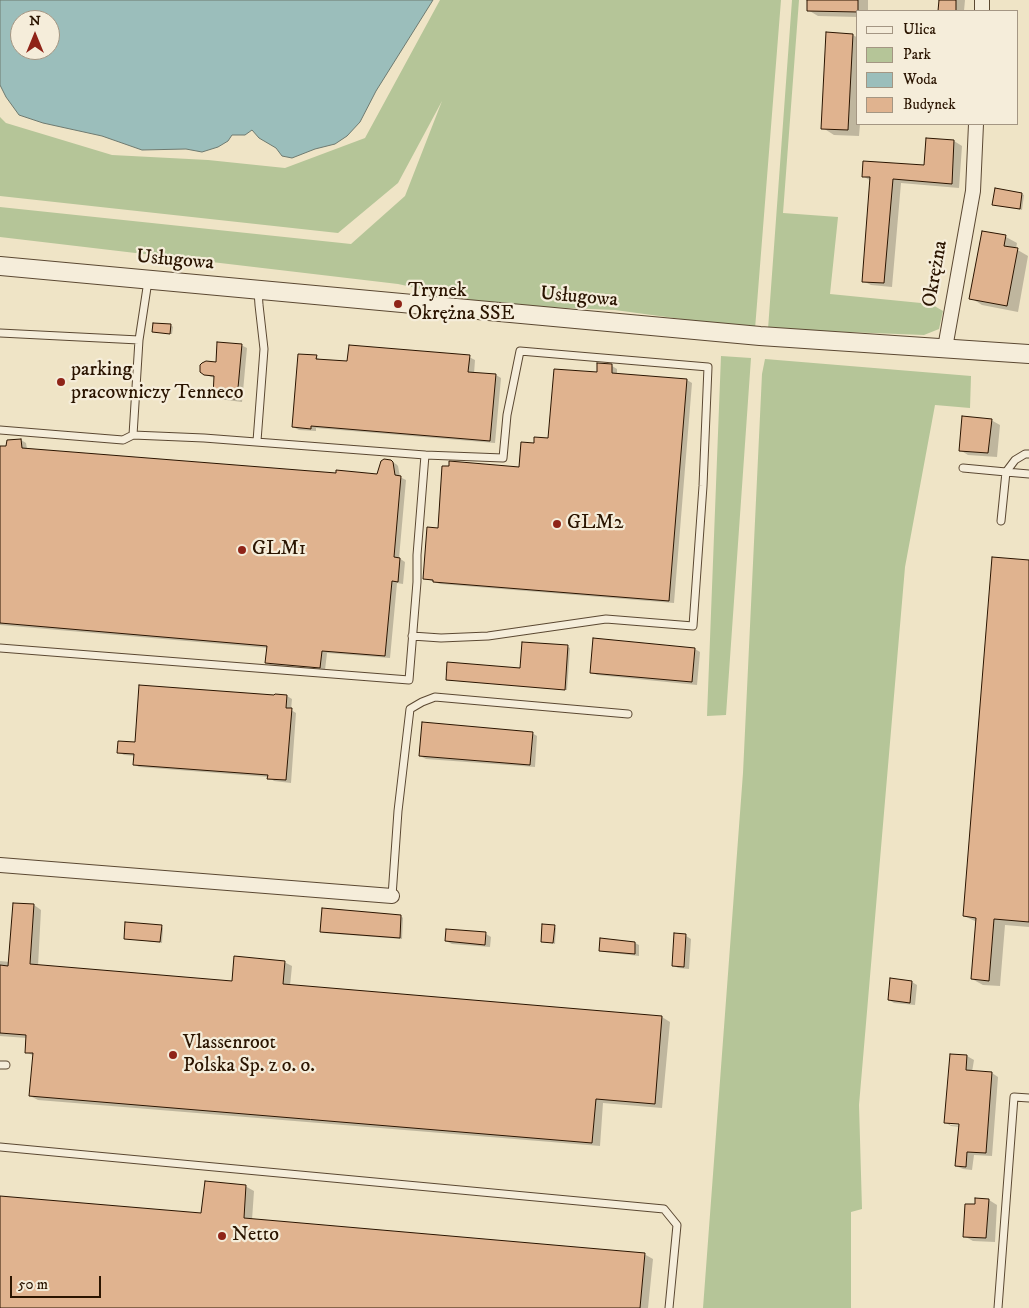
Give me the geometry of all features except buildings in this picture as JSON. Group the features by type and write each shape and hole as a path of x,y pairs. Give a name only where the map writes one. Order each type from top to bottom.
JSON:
{"street":[{"name":"Okrężna","path":"945,348 972,191 976,125"},
{"name":"Usługowa","path":"0,266 760,336 945,348"},
{"path":"945,348 1029,354"},
{"path":"0,865 392,896"}],"lane":[{"path":"133,435 139,340 148,280"},
{"path":"257,441 264,349 258,305 258,290"},
{"path":"0,333 139,340"},
{"path":"0,430 123,440 133,435 257,441 424,455 503,458 507,415 520,350 708,367 703,486 693,626 606,619 488,636 412,636"},
{"path":"1002,521 1006,472 1015,460 1025,454 1029,454"},
{"path":"0,648 409,680 424,455"},
{"path":"963,468 1029,474"},
{"path":"392,896 398,810 410,709 422,702 435,698 628,714"},
{"path":"998,1308 1014,1097 1029,1098"},
{"path":"0,1147 664,1209 676,1225 669,1308"}],"green space":[{"path":"440,0 781,0 755,329 615,310 496,305 398,284 0,237 0,207 351,244 405,196 442,101 398,183 338,233 0,196 0,117 6,123 112,155 208,160 285,168 365,138"},
{"path":"792,0 799,0 783,213 838,217 830,294 931,304 943,311 939,329 924,335 768,329"},
{"path":"721,356 751,358 726,715 707,716"},
{"path":"765,359 971,376 970,408 935,405 905,567 859,1105 862,1209 851,1212 851,1308 703,1308 743,773 762,374"}],"water":[{"path":"0,0 433,0 376,91 360,122 347,136 335,144 292,158 282,156 276,148 259,138 252,130 245,135 232,135 228,141 218,147 202,152 186,149 142,150 102,136 43,123 19,115 0,85"}],"place":[{"name":"Trynek Okrężna SSE","path":"398,304"},
{"name":"parking pracowniczy Tenneco","path":"61,382"},
{"name":"GLM2","path":"557,524"},
{"name":"GLM1","path":"242,550"},
{"name":"Vlassenroot Polska Sp. z o. o.","path":"173,1055"},
{"name":"Netto","path":"222,1236"}]}
